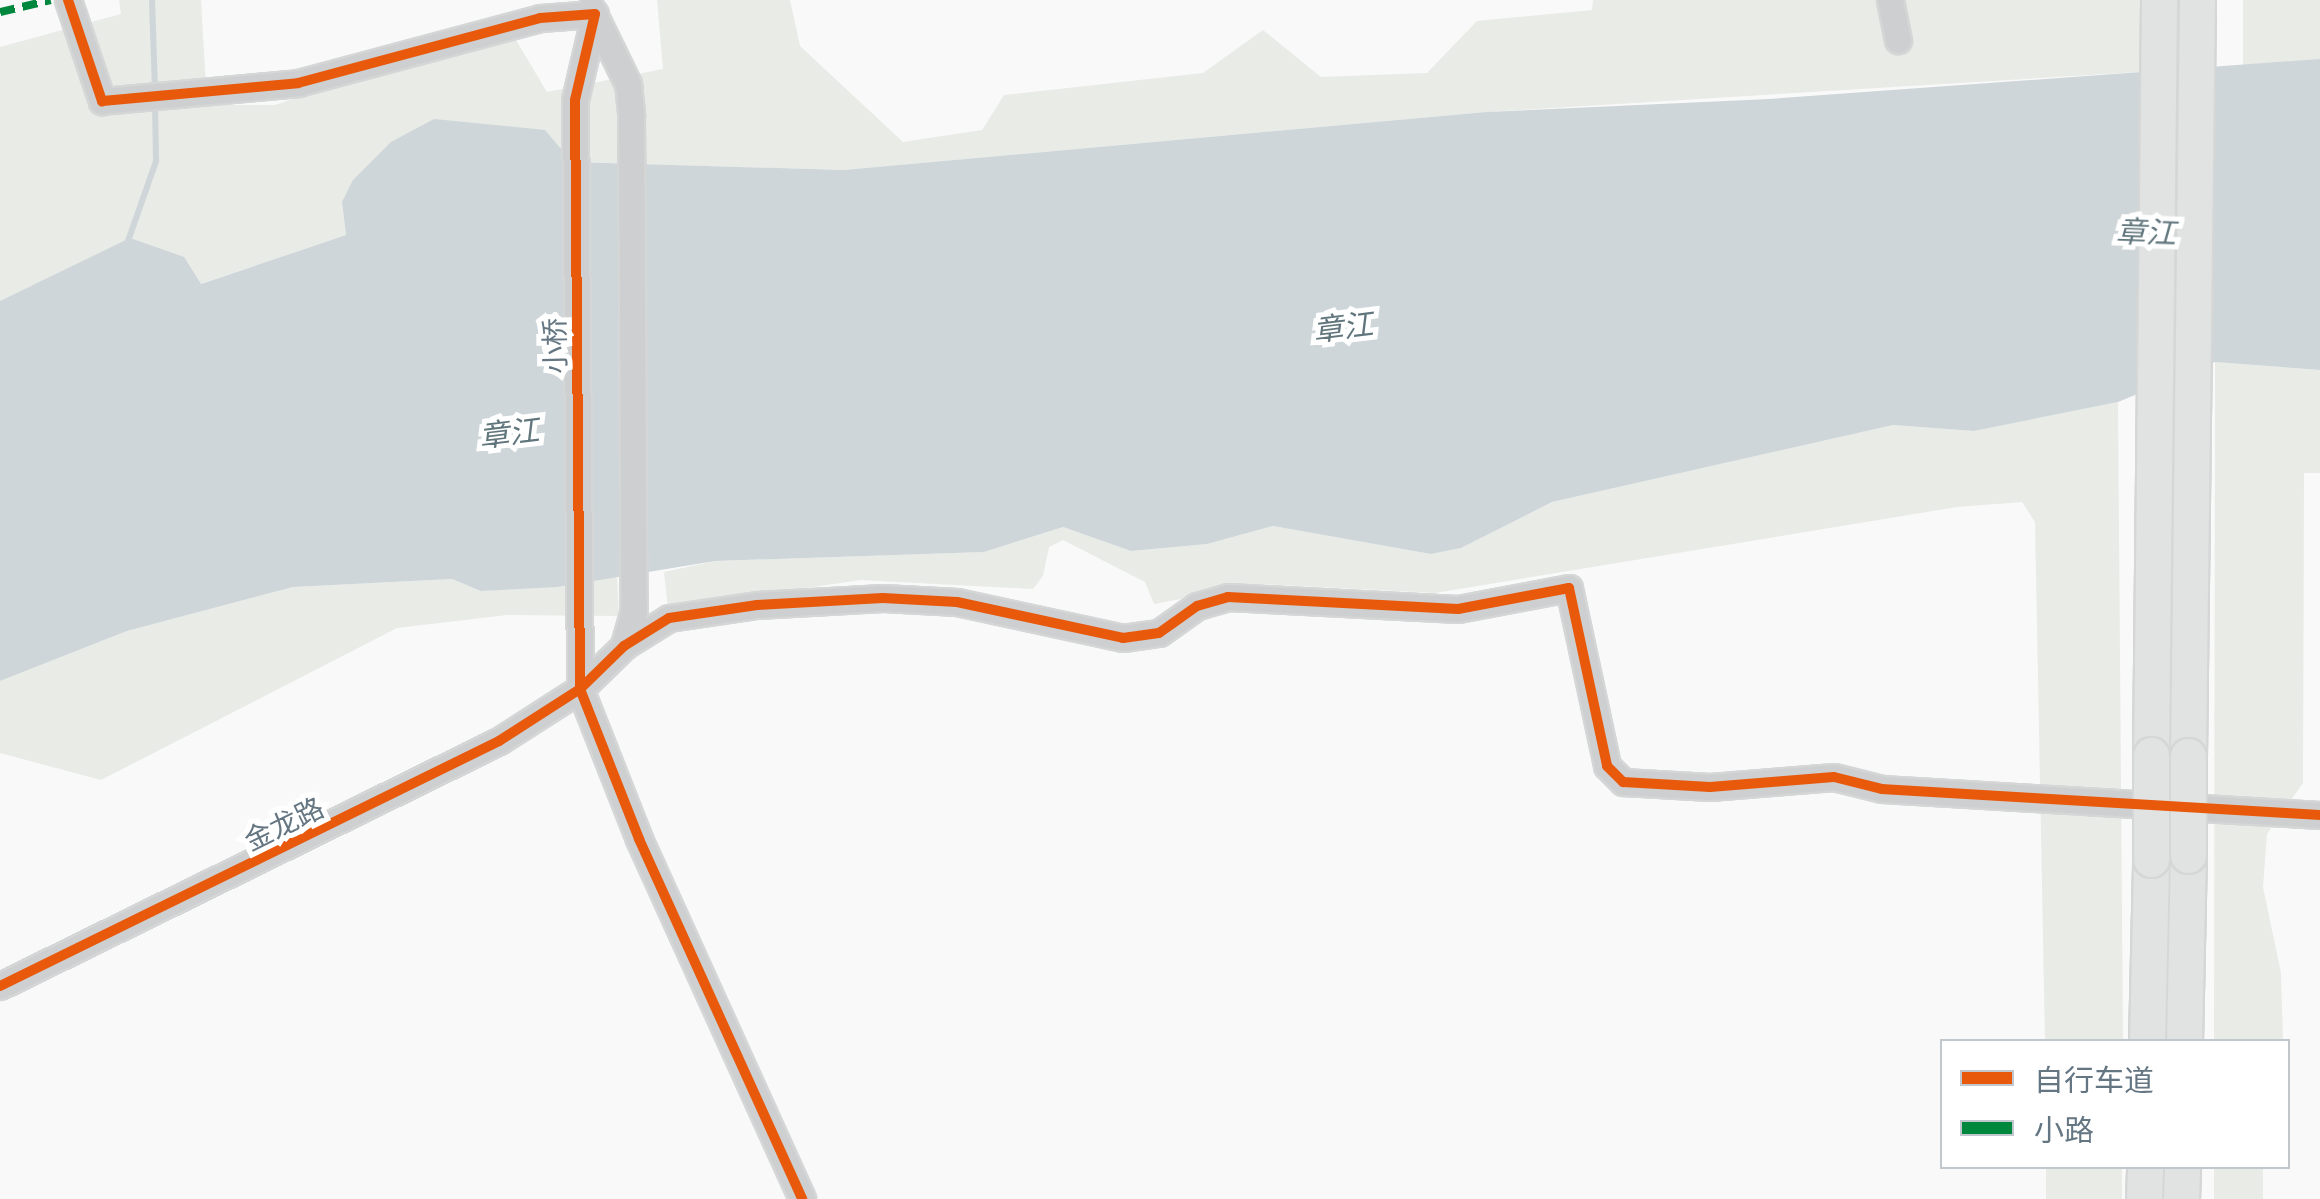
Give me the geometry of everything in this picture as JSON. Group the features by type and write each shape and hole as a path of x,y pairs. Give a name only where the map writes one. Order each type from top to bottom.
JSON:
{"highway":[{"path":"2148,1039 2159,0"},
{"path":"2184,1039 2197,0"},
{"path":"2144,1199 2145,1169"},
{"path":"2181,1199 2182,1169"}],"street":[{"path":"68,0 102,101 170,98 298,83 590,7 628,84 631,115 634,610 624,646"},
{"path":"1890,0 1898,40"},
{"name":"小桥","path":"580,688 575,100 590,7"},
{"name":"金龙路","path":"0,986 499,741 580,688 624,646 669,618 775,604 884,598 957,602 1122,638 1159,633 1197,606 1228,597 1458,609 1569,588 1606,766 1622,782 1664,788 1834,777 1882,789 2320,815"},
{"path":"580,688 639,839 802,1199"}],"shaded area":[{"path":"119,0 201,0 207,105 275,105 507,25 547,92 663,69 657,0 790,0 800,46 903,142 982,130 1004,95 1203,73 1263,30 1321,77 1427,73 1477,21 1592,10 1593,0 2155,0 2155,71 1486,112 845,170 572,162 557,150 342,202 346,235 200,284 130,239 0,301 0,47 121,14"},
{"path":"2243,0 2320,0 2320,65 2243,65"},
{"path":"2215,362 2320,370 2320,473 2304,473 2303,783 2267,834 2263,887 2281,973 2283,1039 2214,1039"},
{"path":"2118,402 2123,1039 2045,1039 2035,522 2022,502 1957,507 1435,593 1259,584 1154,604 1145,582 1063,540 1049,547 1043,576 1033,589 860,580 668,609 664,572 715,561 984,552 1063,527 1131,551 1207,544 1273,526 1431,554 1461,548 1552,502 1893,425 1974,431"},
{"path":"617,577 619,616 507,615 397,628 101,780 0,753 0,681 127,631 293,587 452,579 482,591"},
{"path":"2046,1169 2122,1169 2122,1199 2046,1199"},
{"path":"2214,1169 2263,1169 2263,1199 2214,1199"}],"water":[{"name":"章江","path":"2320,59 2320,370 2215,362 2118,402 1974,431 1893,425 1552,502 1461,548 1431,554 1273,526 1207,544 1131,551 1063,527 984,552 715,561 557,587 481,591 452,579 293,587 127,631 0,681 0,301 130,238 184,257 201,284 346,235 342,202 353,180 391,142 434,119 545,130 572,162 844,170 1486,112 1769,99"}],"waterway":[{"path":"152,0 155,89"},
{"path":"127,244 156,161 155,101"}],"marked path":[{"path":"0,12 51,0"}],"cycle path":[{"path":"68,0 102,101 298,83 540,18 595,14 575,100 580,689 639,839 802,1199"},
{"path":"0,986 499,741 580,689 624,646 669,618 757,605 883,598 957,602 1123,638 1159,633 1197,606 1228,597 1458,609 1569,588 1607,766 1623,782 1710,787 1834,777 1882,789 2320,815"}]}
